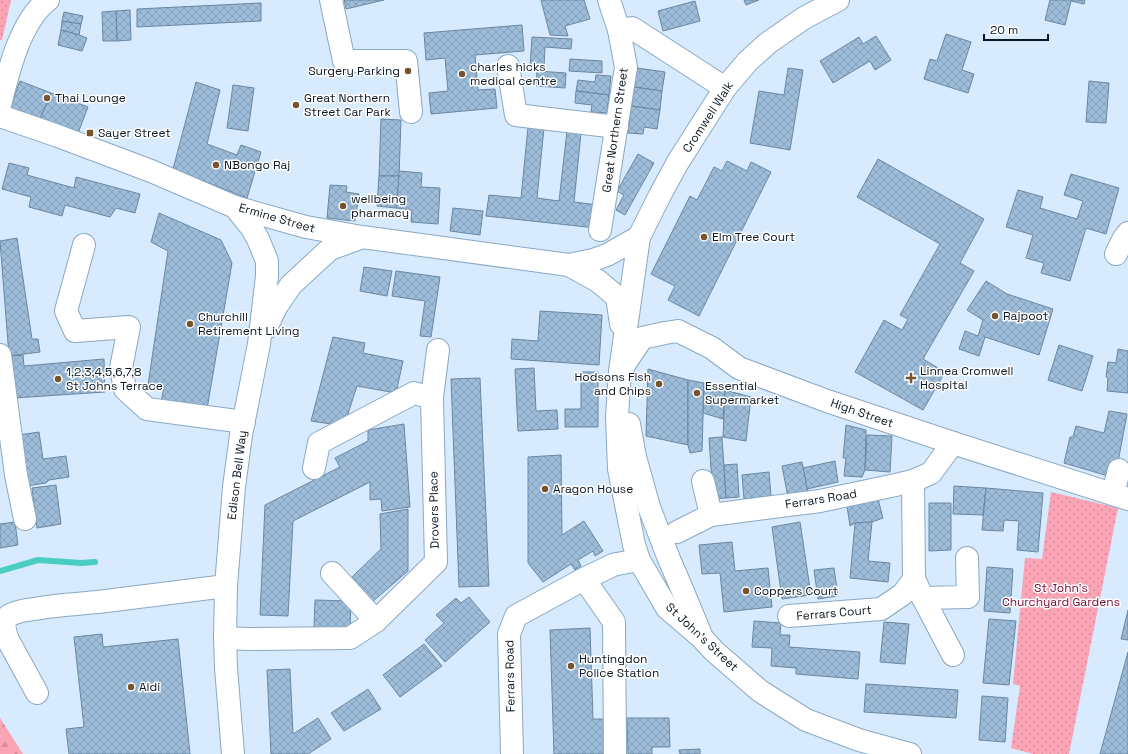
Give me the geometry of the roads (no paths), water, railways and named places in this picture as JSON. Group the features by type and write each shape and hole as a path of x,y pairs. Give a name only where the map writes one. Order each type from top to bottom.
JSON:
{"street":[{"path":"331,0 344,61 406,61 410,112"},
{"name":"Great Northern Street","path":"600,230 626,67 619,30 609,0"},
{"name":"Cromwell Walk","path":"634,277 639,237 678,162 725,88 748,61 768,43 804,18 838,0"},
{"path":"0,105 10,66 21,37 41,7"},
{"path":"619,30 632,28 725,88"},
{"path":"508,66 516,115 617,127"},
{"name":"Ermine Street","path":"0,116 152,171 235,207 306,227 362,237 569,266 598,281 617,297 624,338"},
{"name":"Edison Bell Way","path":"233,754 226,668 226,586 234,487 244,422 259,344 267,283 267,261 251,227 235,207"},
{"path":"1116,254 1128,233"},
{"path":"259,344 276,307 291,284 330,249 362,237"},
{"name":"Ermine Street","path":"569,266 607,255 639,237"},
{"path":"84,246 66,311 75,331 129,327 122,368 125,389 147,409 244,422"},
{"name":"St John's Street","path":"634,277 624,338 617,417 620,469 634,545 639,560 667,608 760,691 806,720 858,740 910,754"},
{"name":"High Street","path":"620,371 642,338 678,331 712,348 739,368 827,401 1120,496"},
{"name":"Drovers Place","path":"225,638 350,638 376,621 436,562 432,398 438,350"},
{"path":"0,355 9,491 24,519"},
{"path":"620,371 635,457 649,508 702,638"},
{"path":"314,468 319,443 414,393 432,398"},
{"name":"Ferrars Road","path":"677,532 711,515 820,501 913,481 931,473 953,443"},
{"path":"1119,470 1120,496"},
{"path":"913,481 919,589 953,655"},
{"path":"703,482 711,515"},
{"path":"919,589 968,597 967,558"},
{"name":"Ferrars Road","path":"512,754 509,634 516,616 584,579 617,564 639,560"},
{"path":"332,573 376,621"},
{"path":"584,579 614,622 615,754"},
{"path":"37,693 5,632 4,626 10,615 20,611 45,607 156,596 226,586"},
{"name":"Ferrars Court","path":"789,616 881,609 903,594 919,589"}],"waterway":[{"path":"0,571 38,560 81,563 95,562"}],"place":[{"name":"Surgery Parking","path":"408,71"},
{"name":"charles hicks medical centre","path":"462,74"},
{"name":"Thai Lounge","path":"47,98"},
{"name":"Great Northern Street Car Park","path":"296,105"},
{"name":"Sayer Street","path":"90,133"},
{"name":"NBongo Raj","path":"216,165"},
{"name":"wellbeing pharmacy","path":"343,206"},
{"name":"Elm Tree Court","path":"704,237"},
{"name":"Rajpoot","path":"995,316"},
{"name":"Churchill Retirement Living","path":"190,324"},
{"name":"Linnea Cromwell Hospital","path":"911,378"},
{"name":"1,2,3,4,5,6,7,8 St Johns Terrace","path":"58,379"},
{"name":"Hodsons Fish and Chips","path":"659,384"},
{"name":"Essential Supermarket","path":"697,393"},
{"name":"Aragon House","path":"545,489"},
{"name":"Coppers Court","path":"746,591"},
{"name":"Huntingdon Police Station","path":"571,666"},
{"name":"Aldi","path":"131,687"}],"park label":[{"name":"St John's Churchyard Gardens","path":"1061,595"}]}
